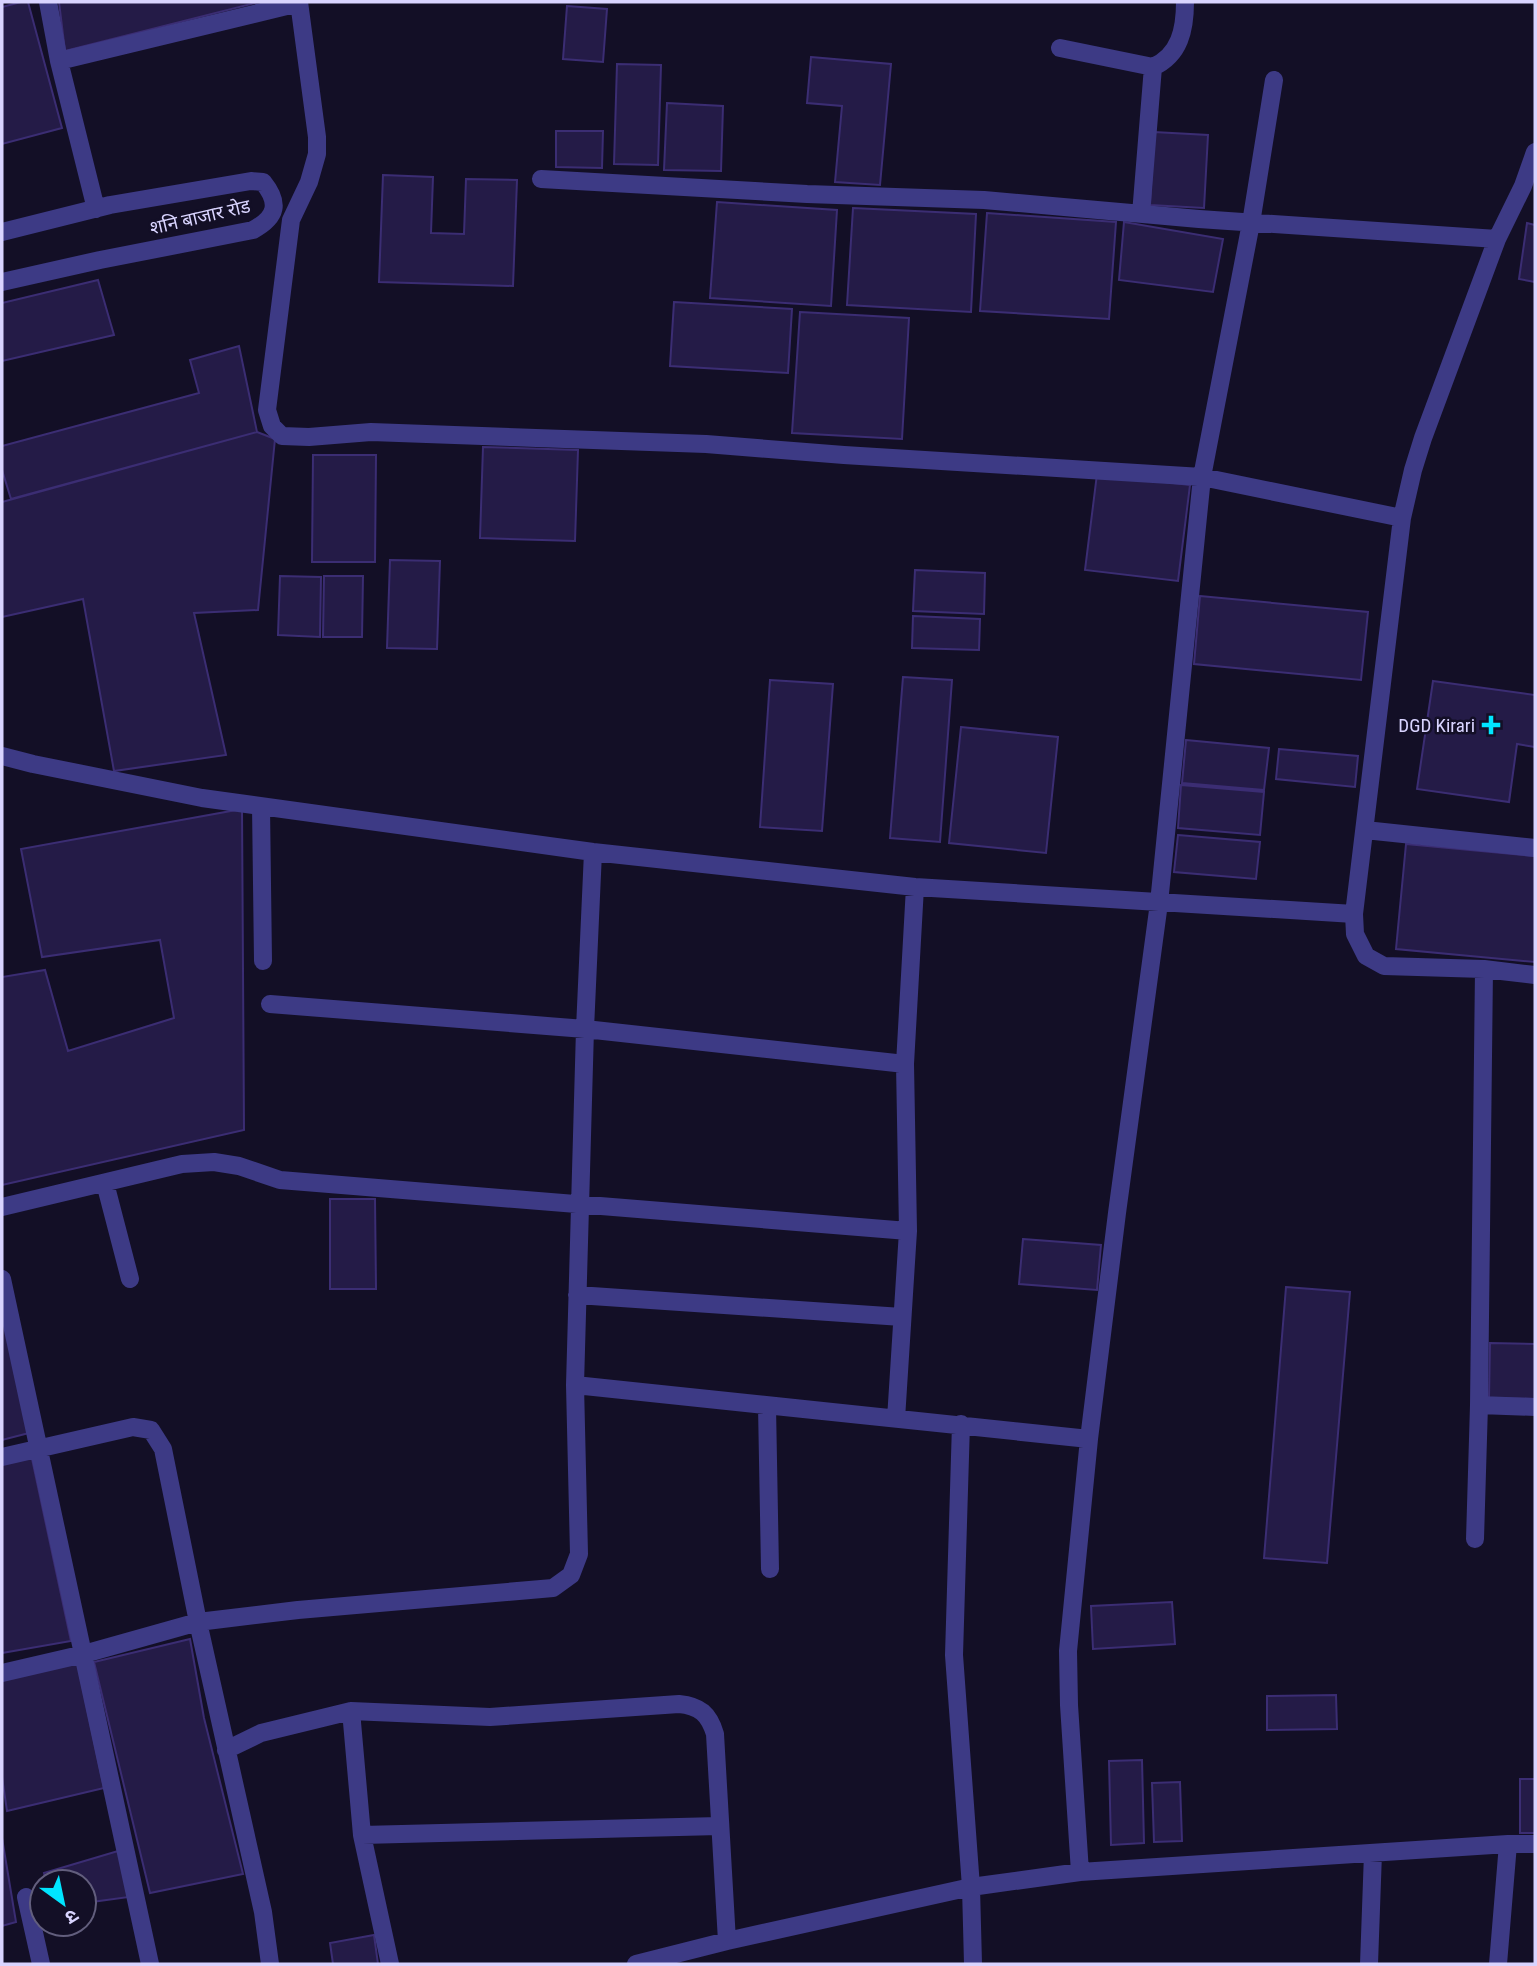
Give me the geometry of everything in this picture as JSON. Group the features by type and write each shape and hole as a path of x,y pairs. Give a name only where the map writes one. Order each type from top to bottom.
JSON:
{"street":[{"path":"48,2 59,61 96,209"},
{"path":"1060,48 1153,67 1161,63 1179,45 1185,21 1185,2"},
{"path":"59,61 299,3 317,154 309,182 291,220 267,410 272,426 282,436 309,437 371,432 706,444 1202,477 1402,518"},
{"path":"1141,214 1153,67"},
{"path":"1080,1872 1068,1651 1089,1439 1118,1200 1159,903 1202,477 1251,223 1274,80"},
{"path":"1535,152 1529,187 1497,239 1413,470 1402,518 1354,914 1355,934 1366,956 1384,966 1484,969 1535,975"},
{"path":"541,179 984,201 1251,223 1497,239"},
{"name":"शनि बाजार रोड","path":"2,232 96,209 251,181 262,182 271,192 274,207 267,223 253,230 2,282"},
{"path":"271,215 291,220"},
{"path":"2,756 201,798 593,852 915,887 1354,914"},
{"path":"261,807 263,961"},
{"path":"1365,830 1535,848"},
{"path":"2,1673 84,1654 198,1622 298,1609 553,1588 571,1575 579,1554 575,1385 593,852"},
{"path":"896,1419 908,1231 905,1064 915,887"},
{"path":"1475,1539 1484,969"},
{"path":"270,1004 585,1029 905,1064"},
{"path":"2,1207 182,1164 214,1162 239,1166 280,1180 908,1231"},
{"path":"105,1183 130,1279"},
{"path":"2,1279 150,1964"},
{"path":"577,1296 902,1317"},
{"path":"575,1385 1089,1439"},
{"path":"1479,1405 1535,1407"},
{"path":"767,1406 770,1569"},
{"path":"961,1424 954,1655 971,1887 973,1964"},
{"path":"2,1457 133,1427 151,1430 163,1449 262,1912 270,1964"},
{"path":"226,1750 261,1733 351,1711 490,1717 679,1704 693,1706 711,1721 715,1734 727,1941"},
{"path":"351,1711 362,1835 390,1964"},
{"path":"362,1835 719,1826"},
{"path":"1498,1964 1507,1844"},
{"path":"636,1964 971,1887 1080,1872 1535,1844"},
{"path":"1369,1964 1373,1853"},
{"path":"26,1897 41,1964"}],"building":[{"path":"28,2 62,128 2,144 2,7"},
{"path":"59,2 259,2 65,51"},
{"path":"567,6 607,9 603,62 563,59"},
{"path":"811,57 891,64 880,185 835,182 842,106 807,103"},
{"path":"617,64 661,65 658,165 614,164"},
{"path":"667,103 723,106 721,171 664,170"},
{"path":"556,131 603,131 602,168 556,167"},
{"path":"1154,132 1208,135 1204,208 1150,205"},
{"path":"383,175 433,177 431,233 464,234 466,179 517,180 513,286 379,282"},
{"path":"717,202 837,210 831,306 710,298"},
{"path":"853,208 976,214 971,312 847,305"},
{"path":"987,213 1116,222 1109,319 980,311"},
{"path":"1124,222 1223,239 1213,292 1119,280"},
{"path":"1527,223 1535,225 1535,282 1519,279"},
{"path":"98,280 114,335 2,361 2,303"},
{"path":"674,302 792,309 788,373 670,366"},
{"path":"800,312 909,318 902,439 792,433"},
{"path":"239,346 257,432 11,499 2,470 2,446 199,393 190,360"},
{"path":"257,432 275,439 258,610 194,613 226,755 114,771 83,599 2,617 2,502"},
{"path":"483,447 578,450 575,541 480,538"},
{"path":"313,455 376,455 375,562 312,562"},
{"path":"1097,474 1190,485 1178,581 1085,570"},
{"path":"390,560 440,561 437,649 387,648"},
{"path":"915,570 985,573 984,614 913,611"},
{"path":"280,576 321,577 320,637 278,635"},
{"path":"324,576 363,576 362,637 323,637"},
{"path":"1200,596 1368,612 1361,680 1194,664"},
{"path":"913,616 980,619 979,650 912,648"},
{"path":"903,677 952,680 940,842 890,838"},
{"path":"770,680 833,684 822,831 760,827"},
{"path":"1433,681 1535,695 1535,747 1517,744 1509,802 1417,789"},
{"path":"961,727 1058,737 1046,853 949,843"},
{"path":"1186,740 1269,748 1264,790 1182,783"},
{"path":"1279,749 1358,756 1355,787 1276,779"},
{"path":"1181,785 1264,792 1260,835 1178,828"},
{"path":"242,809 244,1130 2,1185 2,977 45,970 68,1051 174,1018 160,940 42,957 21,849"},
{"path":"1178,835 1260,842 1256,879 1174,872"},
{"path":"1406,844 1535,856 1535,962 1396,949"},
{"path":"330,1199 375,1199 376,1289 330,1289"},
{"path":"1023,1239 1101,1245 1097,1290 1019,1284"},
{"path":"1286,1287 1350,1292 1327,1563 1264,1558"},
{"path":"2,1313 29,1433 2,1440"},
{"path":"1490,1343 1535,1344 1535,1399 1489,1398"},
{"path":"31,1454 71,1641 2,1653 2,1462"},
{"path":"1172,1602 1175,1644 1093,1649 1091,1606"},
{"path":"190,1639 204,1718 243,1874 150,1893 94,1662"},
{"path":"77,1661 104,1788 7,1811 2,1777 2,1679"},
{"path":"1336,1695 1337,1729 1267,1730 1267,1696"},
{"path":"1142,1760 1144,1843 1111,1845 1109,1761"},
{"path":"1520,1779 1535,1779 1535,1833 1520,1833"},
{"path":"1180,1782 1182,1841 1154,1842 1152,1783"},
{"path":"2,1838 16,1922 2,1926"},
{"path":"118,1851 129,1897 98,1901 98,1868 61,1868"},
{"path":"374,1935 378,1964 333,1964 330,1943"}],"place":[{"name":"DGD Kirari","path":"1491,725"}]}
